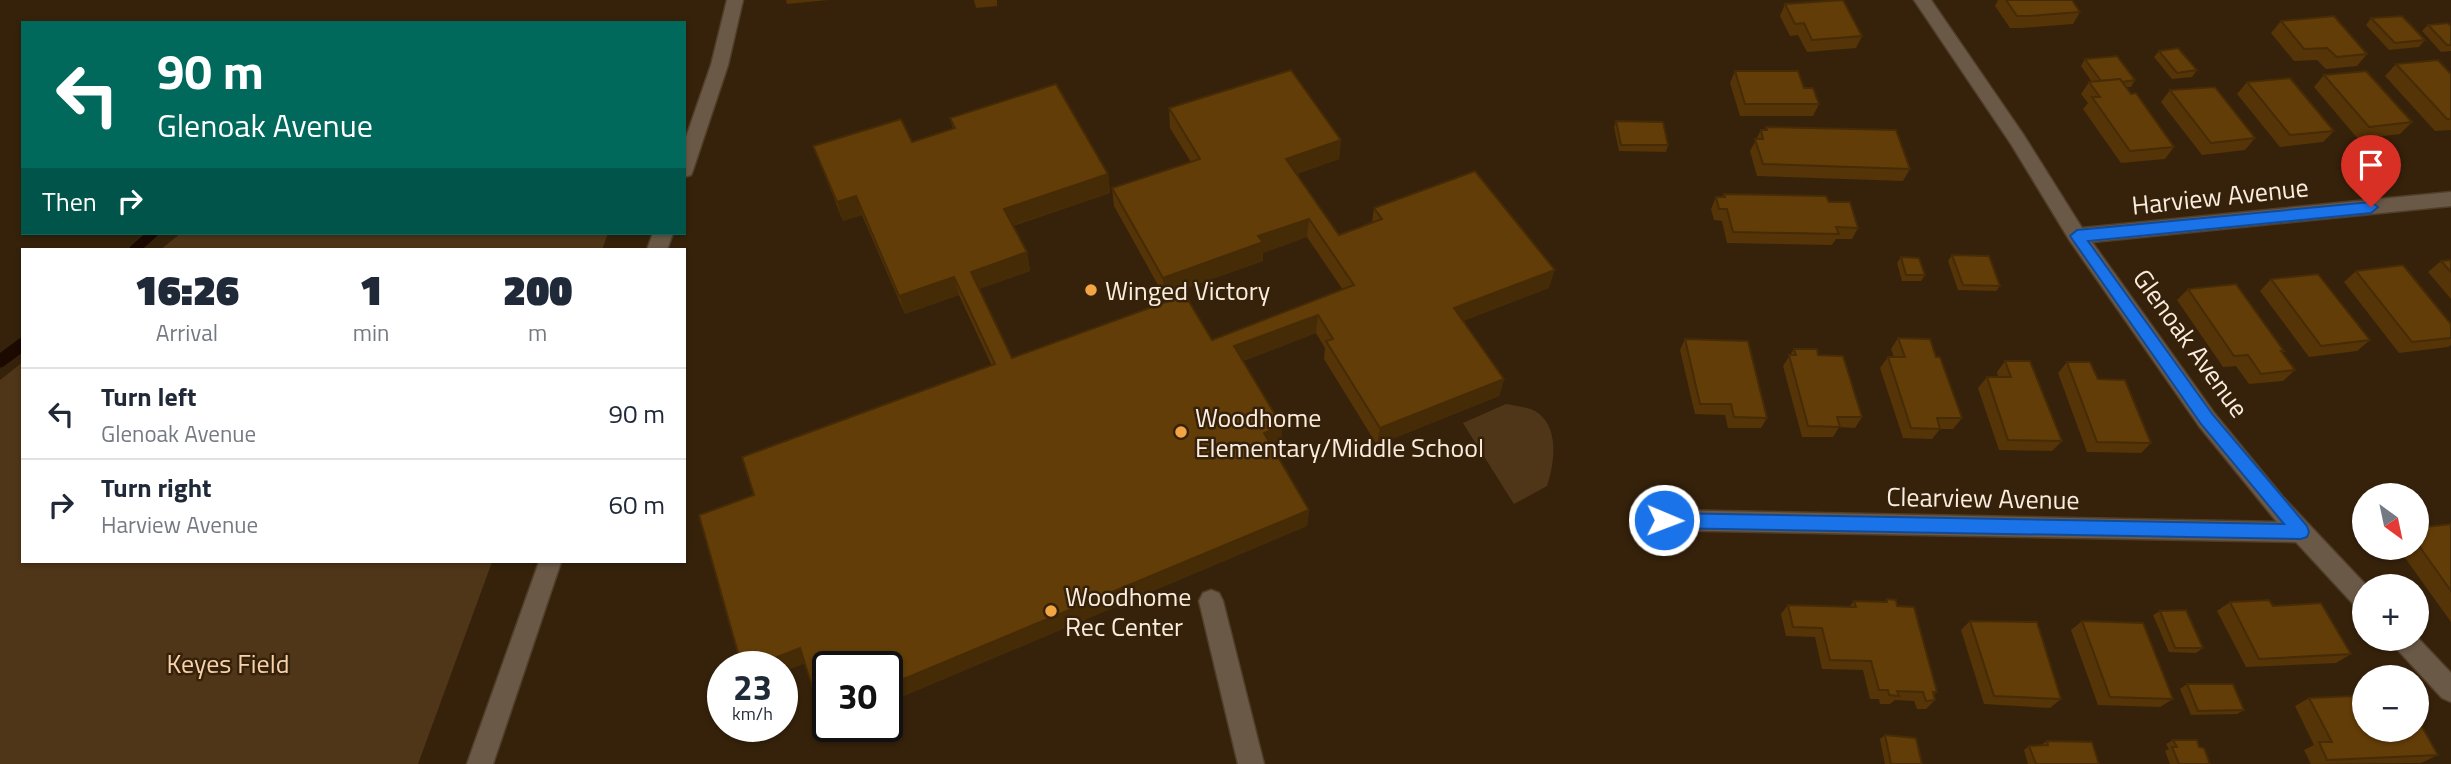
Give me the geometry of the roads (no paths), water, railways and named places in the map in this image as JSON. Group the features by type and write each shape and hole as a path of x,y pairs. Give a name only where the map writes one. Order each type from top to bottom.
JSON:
{"street":[{"path":"686,164 727,41 735,0"},
{"name":"Glenoak Avenue","path":"1922,0 2017,139 2077,236 2207,420 2301,532 2352,586"},
{"name":"Harview Avenue","path":"2077,236 2451,200"},
{"name":"Clearview Avenue","path":"1664,520 2301,532"},
{"path":"481,764 550,563"},
{"path":"1211,601 1251,764"},
{"path":"2414,651 2451,690"}],"waterway":[{"path":"136,248 151,235"},
{"path":"0,361 21,345"}],"place":[{"name":"Winged Victory","path":"1091,290"},
{"name":"Woodhome Elementary/Middle School","path":"1181,432"},
{"name":"Woodhome Rec Center","path":"1051,611"}],"park label":[{"name":"Keyes Field","path":"228,663"}]}
